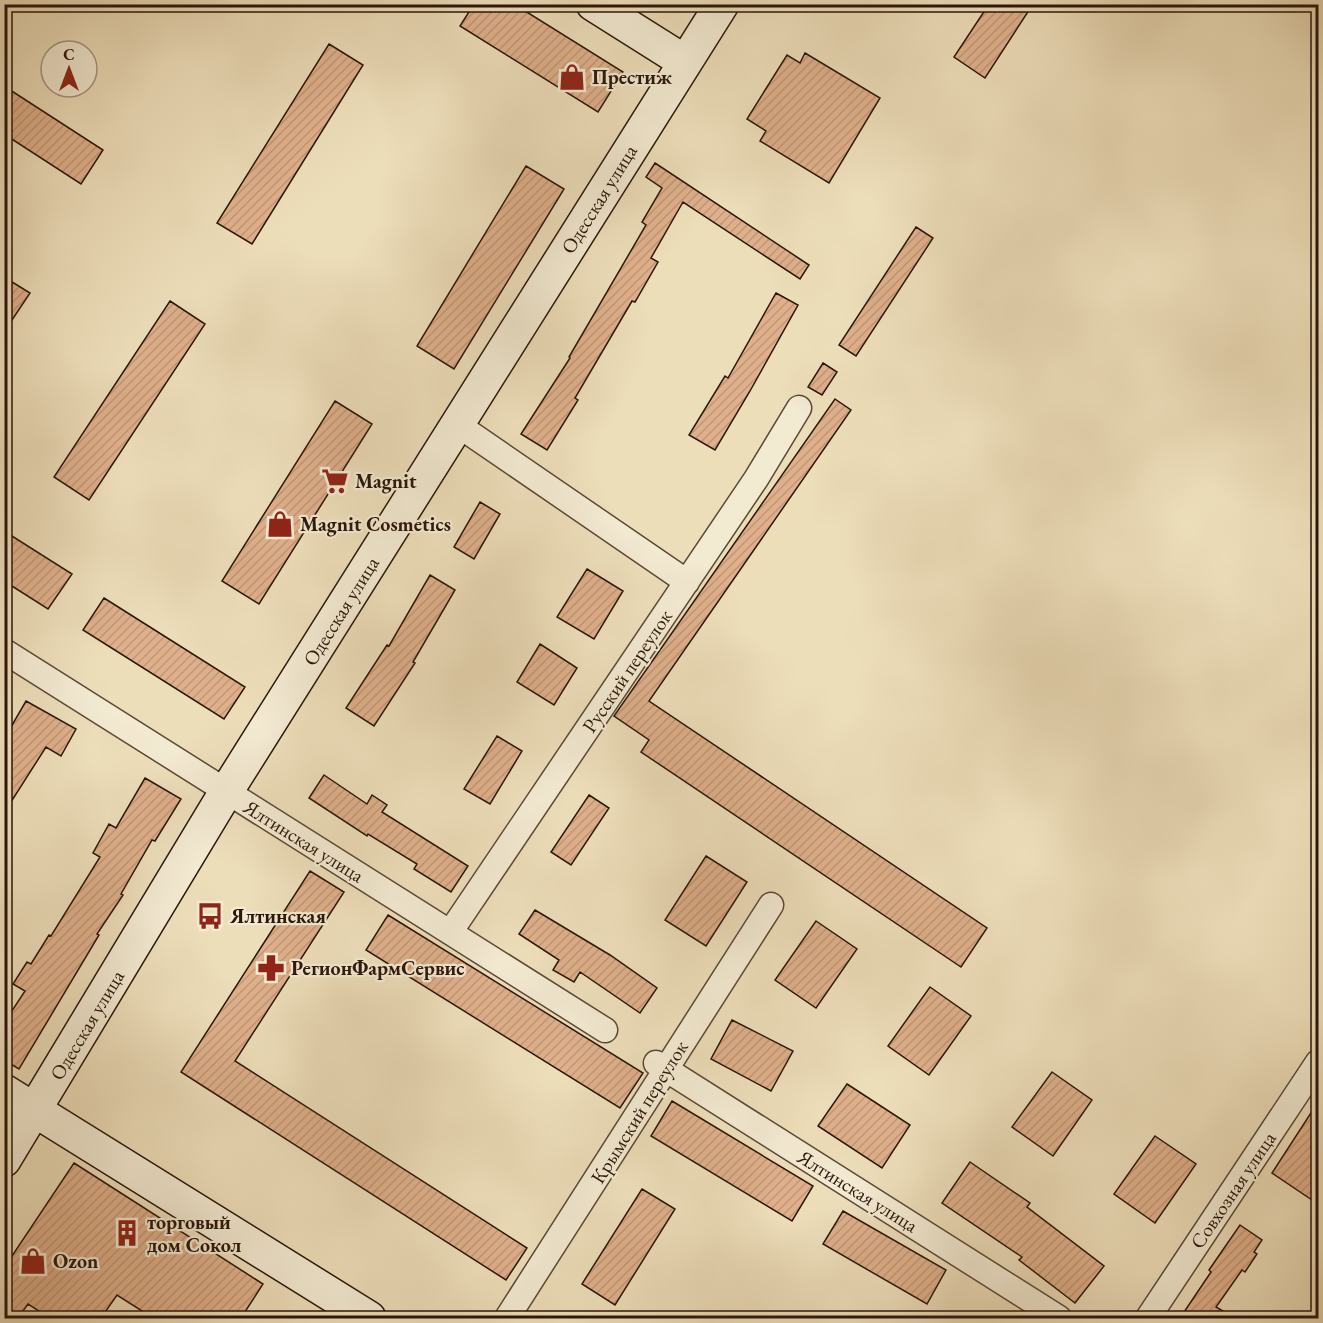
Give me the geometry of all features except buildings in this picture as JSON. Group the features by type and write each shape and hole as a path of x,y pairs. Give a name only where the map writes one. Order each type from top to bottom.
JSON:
{"street":[{"path":"593,4 685,62"},
{"name":"Одесская улица","path":"4,1160 226,792 722,4"},
{"name":"Русский переулок","path":"451,931 756,480 799,408"},
{"path":"458,425 687,582"},
{"name":"Ялтинская улица","path":"4,651 605,1029"},
{"name":"Крымский переулок","path":"507,1318 661,1066 771,905"},
{"name":"Совхозная улица","path":"1148,1318 1318,1062"},
{"name":"Ялтинская улица","path":"661,1066 1059,1318"},
{"path":"4,1091 369,1318"}],"place":[{"name":"Престиж","path":"572,77"},
{"name":"Magnit","path":"335,481"},
{"name":"Magnit Cosmetics","path":"280,524"},
{"name":"Ялтинская","path":"210,916"},
{"name":"РегионФармСервис","path":"271,968"},
{"name":"торговый дом Сокол","path":"127,1233"},
{"name":"Ozon","path":"33,1261"}]}
